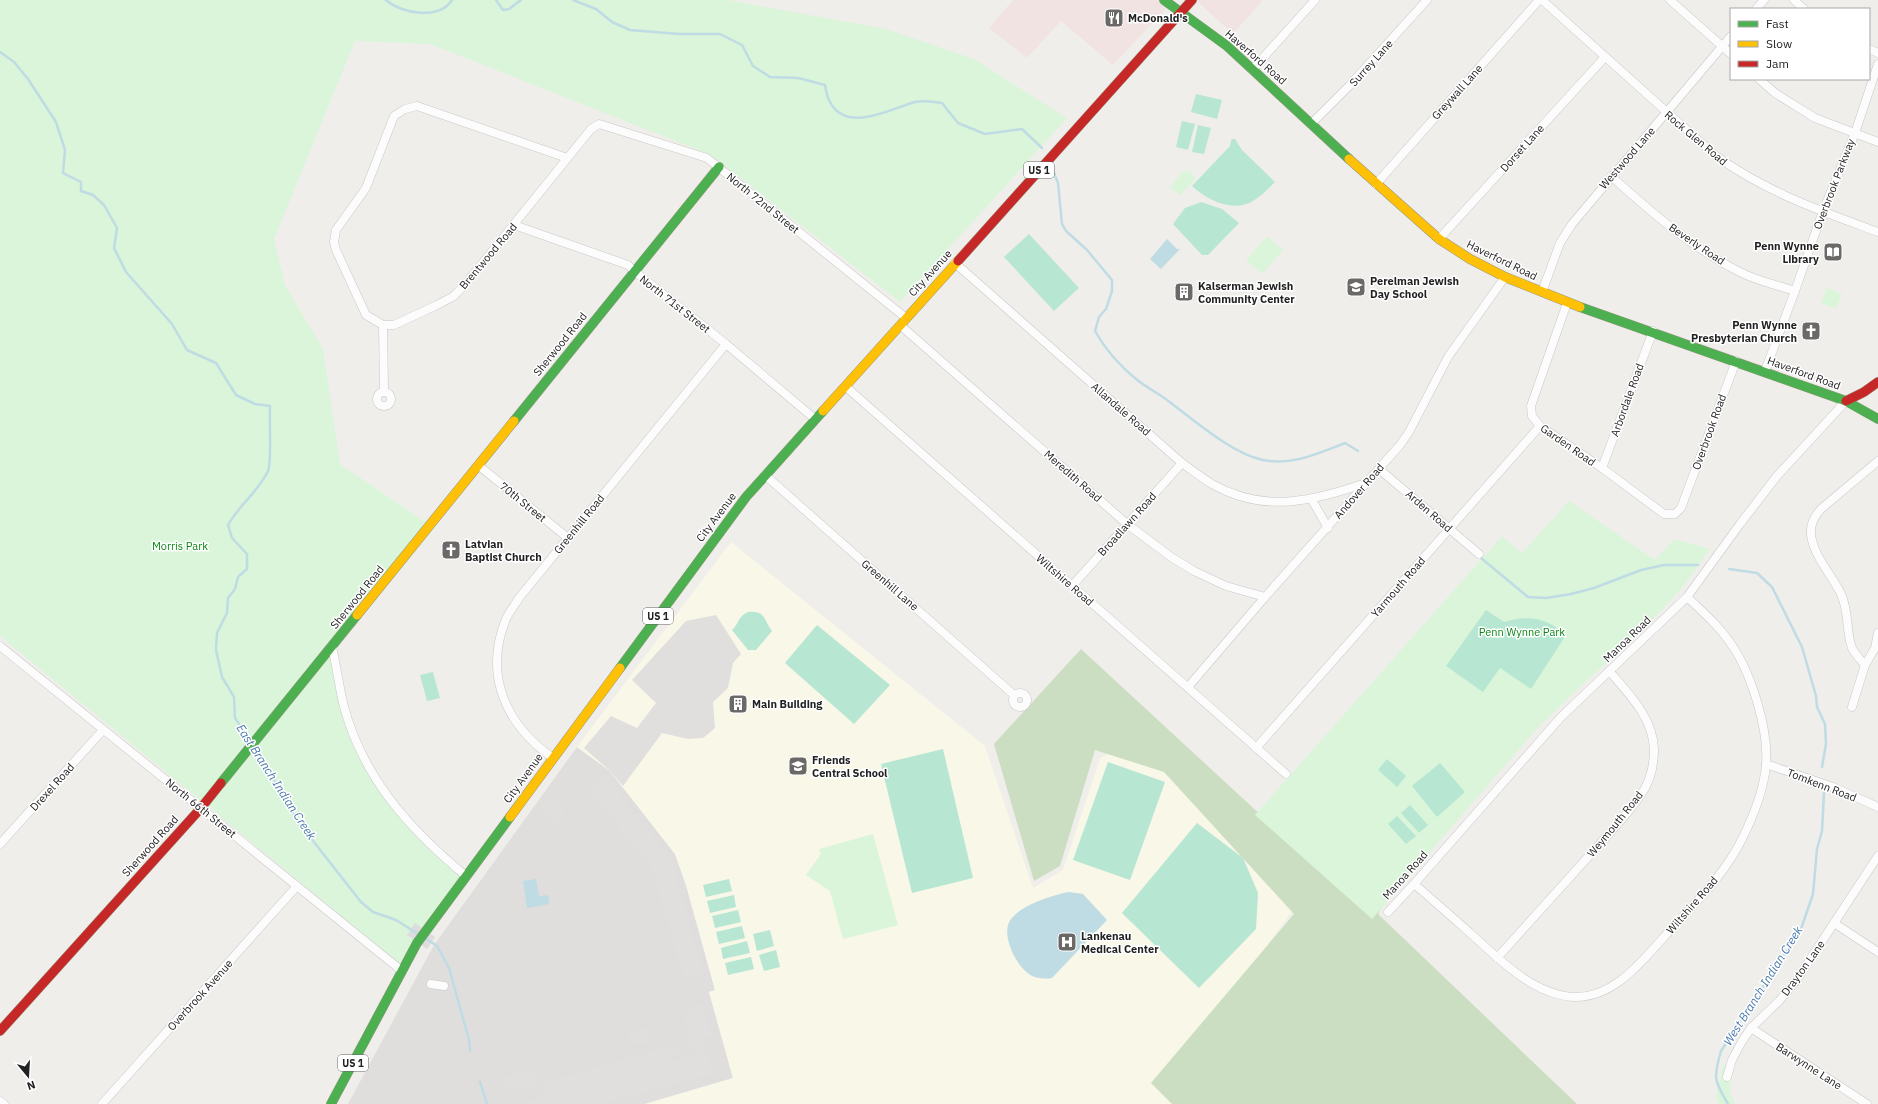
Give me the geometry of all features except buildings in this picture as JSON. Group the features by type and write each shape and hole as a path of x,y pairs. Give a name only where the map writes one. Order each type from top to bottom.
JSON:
{"main road":[{"name":"Haverford Road","path":"1164,0 1227,46 1312,123 1376,184 1439,239 1470,259 1505,277 1567,303 1652,331 1846,401 1878,419"},
{"name":"City Avenue","path":"331,1104 417,943 732,515 815,419 1192,0"},
{"name":"Sherwood Road","path":"0,1031 201,808 719,167"},
{"name":"Manoa Road","path":"1846,401 1864,392 1878,382"}],"street":[{"path":"1252,70 1314,0"},
{"name":"Surrey Lane","path":"1312,123 1349,86 1427,0"},
{"name":"Rock Glen Road","path":"1540,0 1716,156 1741,174 1778,194 1878,232"},
{"name":"Greywall Lane","path":"1376,184 1540,0"},
{"path":"1670,0 1730,53"},
{"path":"1757,8 1764,0"},
{"path":"1794,0 1803,8"},
{"name":"Westwood Lane","path":"1542,292 1565,234 1582,210 1667,113 1730,37"},
{"name":"Dorset Lane","path":"1439,239 1605,57"},
{"name":"Overbrook Parkway","path":"1765,371 1823,211 1854,133 1878,64"},
{"path":"1760,80 1775,93 1815,118 1878,142"},
{"path":"384,391 383,325 366,315 336,250 334,242 336,230 366,188 394,116 405,109 417,106 568,158"},
{"name":"Brentwood Road","path":"383,325 394,325 454,296 468,282 591,129 599,124"},
{"name":"North 72nd Street","path":"599,124 707,158 903,321"},
{"name":"Beverly Road","path":"1611,176 1672,228 1715,259 1749,276 1795,291"},
{"name":"North 71st Street","path":"514,225 628,264 634,271 726,344 815,419"},
{"name":"Allandale Road","path":"956,263 1182,463 1212,484 1238,496 1273,503 1312,500 1366,483"},
{"name":"Andover Road","path":"1188,687 1265,597 1328,528 1403,441 1448,357 1505,277"},
{"name":"Garden Road","path":"1567,303 1531,406 1532,416 1540,426 1602,468 1664,514 1675,514 1679,511 1682,504"},
{"name":"Meredith Road","path":"903,321 1127,524 1171,557 1194,571 1226,586 1265,597"},
{"name":"Arbordale Road","path":"1602,468 1652,331"},
{"name":"Greenhill Road","path":"553,758 526,736 511,715 501,692 498,676 497,655 500,637 507,618 519,598 726,344"},
{"name":"Overbrook Road","path":"1682,504 1736,361"},
{"name":"Wiltshire Road","path":"845,386 1286,774"},
{"name":"Manoa Road","path":"1388,912 1556,722 1687,597 1777,476 1846,401"},
{"name":"Yarmouth Road","path":"1256,748 1540,426"},
{"path":"1865,665 1851,645 1848,611 1841,594 1818,555 1813,543 1810,529 1816,514 1878,461"},
{"name":"Broadlawn Road","path":"1072,586 1182,463"},
{"name":"70th Street","path":"478,465 568,538"},
{"name":"Arden Road","path":"1379,468 1479,554"},
{"name":"Greenhill Lane","path":"765,475 1014,695"},
{"path":"1312,500 1328,528"},
{"name":"Wiltshire Road","path":"1414,884 1497,958 1523,978 1546,991 1574,997 1595,994 1617,983 1636,968 1705,892 1732,856 1742,840 1751,818 1761,788 1766,764 1763,722 1743,665 1731,644 1709,617 1687,597"},
{"path":"1852,707 1865,665 1875,648 1878,633"},
{"path":"332,646 344,703 354,733 371,770 388,798 425,840 466,876"},
{"name":"North 66th Street","path":"2,651 201,808 402,971"},
{"name":"Weymouth Road","path":"1497,958 1609,833 1637,799 1650,775 1654,749 1646,719 1636,702 1610,672"},
{"name":"Drexel Road","path":"0,844 103,730"},
{"name":"Tomkenn Road","path":"1766,764 1833,787 1878,807"},
{"name":"Drayton Lane","path":"1727,1077 1732,1060 1751,1028 1779,1001 1796,981 1878,856"},
{"name":"Overbrook Avenue","path":"102,1104 297,886"},
{"path":"1834,923 1878,952"},
{"path":"431,984 444,986"},
{"name":"Barwynne Lane","path":"1751,1028 1867,1104"},
{"path":"0,1101 4,1104"}],"shaded area":[{"path":"1013,0 1174,0 1113,65 1061,21 1027,58 989,28"},
{"path":"1196,0 1263,0 1233,34"},
{"path":"731,542 985,746 1033,888 1063,870 1100,758 1145,735 1305,894 1164,1085 1182,1104 645,1104 733,1078 709,992 715,990 686,885 675,854 610,771 577,747"},
{"path":"716,615 741,654 733,663 728,688 713,702 715,728 703,738 688,739 662,733 623,786 610,771 584,748 611,716 637,728 656,703 632,680 686,621"},
{"path":"577,747 610,771 675,854 686,885 715,990 709,992 733,1078 645,1104 348,1104 434,945"},
{"path":"604,775 633,811 617,825 586,791"},
{"path":"551,795 562,809 562,814 565,817 556,825 540,805"},
{"path":"635,813 667,853 673,865 703,972 683,976 653,874 647,862 617,827"},
{"path":"702,1004 712,1035 702,1038 705,1050 691,1054 684,1018 691,1016 689,1006"},
{"path":"650,1029 649,1043 630,1043 629,1030"},
{"path":"672,1043 682,1051 671,1058 655,1064 544,1094 539,1084 659,1050"},
{"path":"706,1052 712,1074 601,1104 526,1104 525,1102"},
{"path":"532,1067 539,1084 507,1093 500,1080"}],"green space":[{"name":"Morris Park","path":"0,0 728,0 886,29 974,59 1067,118 900,302 711,155 430,44 355,41 274,239 285,285 323,349 340,464 430,525 331,645 342,704 386,799 417,838 460,876 399,963 0,636"},
{"path":"1196,94 1222,100 1217,119 1191,112"},
{"path":"1182,121 1195,124 1188,150 1176,147"},
{"path":"1198,125 1211,128 1204,154 1192,152"},
{"path":"1235,139 1242,150 1275,182 1262,195 1253,201 1237,206 1213,200 1192,186 1230,146 1231,140"},
{"path":"1190,171 1196,179 1180,195 1171,188 1171,186 1182,172"},
{"path":"1201,202 1222,209 1239,223 1208,255 1202,255 1173,224 1185,208"},
{"path":"1029,234 1079,288 1054,311 1004,257"},
{"path":"1267,236 1283,250 1262,274 1246,260"},
{"path":"1827,288 1842,294 1836,309 1821,303"},
{"name":"Penn Wynne Park","path":"1569,501 1655,560 1674,539 1710,549 1684,585 1664,608 1540,725 1372,919 1255,815 1502,536 1522,553"},
{"path":"1486,610 1504,622 1529,618 1544,621 1559,629 1566,635 1531,689 1500,668 1483,692 1446,666"},
{"path":"748,612 761,614 772,631 756,650 748,650 732,630 740,618"},
{"path":"817,625 890,685 854,724 785,663"},
{"path":"1081,649 1264,818 1407,860 1378,914 1577,1104 1172,1104 1151,1083 1294,914 1164,772 1095,750 1060,866 1034,881 994,744"},
{"path":"433,672 440,698 427,701 420,675"},
{"path":"943,749 973,878 912,893 881,764"},
{"path":"1387,759 1406,776 1397,787 1378,770"},
{"path":"1108,762 1165,782 1130,880 1073,860"},
{"path":"1440,763 1465,792 1437,817 1412,786"},
{"path":"1410,805 1428,825 1419,833 1401,813"},
{"path":"1397,816 1416,836 1406,844 1388,824"},
{"path":"1197,823 1243,858 1258,893 1256,929 1199,988 1122,913"},
{"path":"873,834 898,925 843,939 830,891 806,875 821,854 819,849"},
{"path":"729,879 732,891 706,897 703,885"},
{"path":"734,895 736,907 710,913 707,901"},
{"path":"738,910 741,922 715,928 712,916"},
{"path":"742,926 745,938 719,944 716,932"},
{"path":"770,930 774,946 757,951 753,934"},
{"path":"747,941 750,953 723,959 721,948"},
{"path":"776,950 780,967 764,971 759,955"},
{"path":"751,957 754,969 728,975 725,963"},
{"path":"1723,1065 1733,1069 1730,1090 1735,1104 1719,1104 1716,1097"}],"water":[{"path":"1167,239 1177,249 1180,249 1161,269 1150,259"},
{"path":"536,879 539,896 548,895 549,904 527,908 523,881"},
{"path":"1069,892 1083,894 1107,920 1052,978 1034,977 1024,970 1012,952 1009,945 1007,931 1008,925 1011,919 1025,907 1044,899"}],"pier":[{"path":"415,923 435,937 427,949 407,935"}],"waterway":[{"name":"West Branch Indian Creek","path":"386,0 401,9 420,13 438,10 446,6 452,0"},
{"name":"West Branch Indian Creek","path":"496,0 503,10 509,9 521,0"},
{"name":"West Branch Indian Creek","path":"573,0 596,9 612,22 630,30 679,34 720,34 742,45 753,66 770,77 798,78 825,85 829,100 836,110 846,116 857,118 869,117 918,101 942,103 958,123 985,134 1022,129 1042,148"},
{"name":"East Branch Indian Creek","path":"0,52 14,62 28,79 56,122 65,150 63,173 81,182 81,191 93,195 104,205 117,228 114,248 126,272 172,324 187,350 216,363 236,395 255,404 270,406 270,459 268,471 264,479 237,511 228,525 232,538 247,554 247,569 238,577 235,589 228,598 227,613 217,633 216,650 222,677 234,697 235,718 251,742"},
{"name":"West Branch Indian Creek","path":"1054,173 1058,183 1062,224 1066,231 1087,250 1112,280 1112,291 1106,309 1099,317 1095,331 1108,351 1130,374 1203,428 1227,444 1251,457 1274,461 1295,460 1305,458 1345,443 1358,451"},
{"name":"West Branch Indian Creek","path":"1481,558 1528,597 1546,598 1594,588 1641,570 1664,565 1698,565"},
{"name":"West Branch Indian Creek","path":"1729,569 1757,573 1772,587 1802,647 1816,696 1817,707 1825,724 1826,744 1822,767"},
{"name":"East Branch Indian Creek","path":"254,746 299,823 361,902 373,912 396,920 418,934"},
{"name":"West Branch Indian Creek","path":"1728,1104 1716,1079 1721,1051 1801,929 1813,894 1817,849 1822,831 1824,793"},
{"name":"East Branch Indian Creek","path":"425,938 437,946 449,968 469,1040 470,1051"},
{"name":"East Branch Indian Creek","path":"480,1082 487,1104"}],"traffic: fast":[{"path":"1164,0 1227,46 1349,159"},
{"path":"514,421 719,167"},
{"path":"1580,307 1846,401 1878,419"},
{"path":"620,668 746,497 823,411"},
{"path":"221,783 357,615"},
{"path":"331,1104 417,943 510,817"}],"traffic: slow":[{"path":"1349,159 1439,239 1470,259 1505,277 1580,307"},
{"path":"823,411 958,261"},
{"path":"357,615 514,421"},
{"path":"510,817 620,668"}],"traffic: jam":[{"path":"958,261 1192,0"},
{"path":"1846,401 1864,392 1878,382"},
{"path":"0,1031 201,808 221,783"}],"place":[{"name":"McDonald's","path":"1114,18"},
{"name":"Penn Wynne Library","path":"1833,252"},
{"name":"Perelman Jewish Day School","path":"1356,287"},
{"name":"Kalserman Jewish Community Center","path":"1184,292"},
{"name":"Penn Wynne Presbyterian Church","path":"1811,331"},
{"name":"Latvian Baptist Church","path":"451,550"},
{"name":"Main Building","path":"738,704"},
{"name":"Friends Central School","path":"798,766"},
{"name":"Lankenau Medical Center","path":"1067,942"}]}
